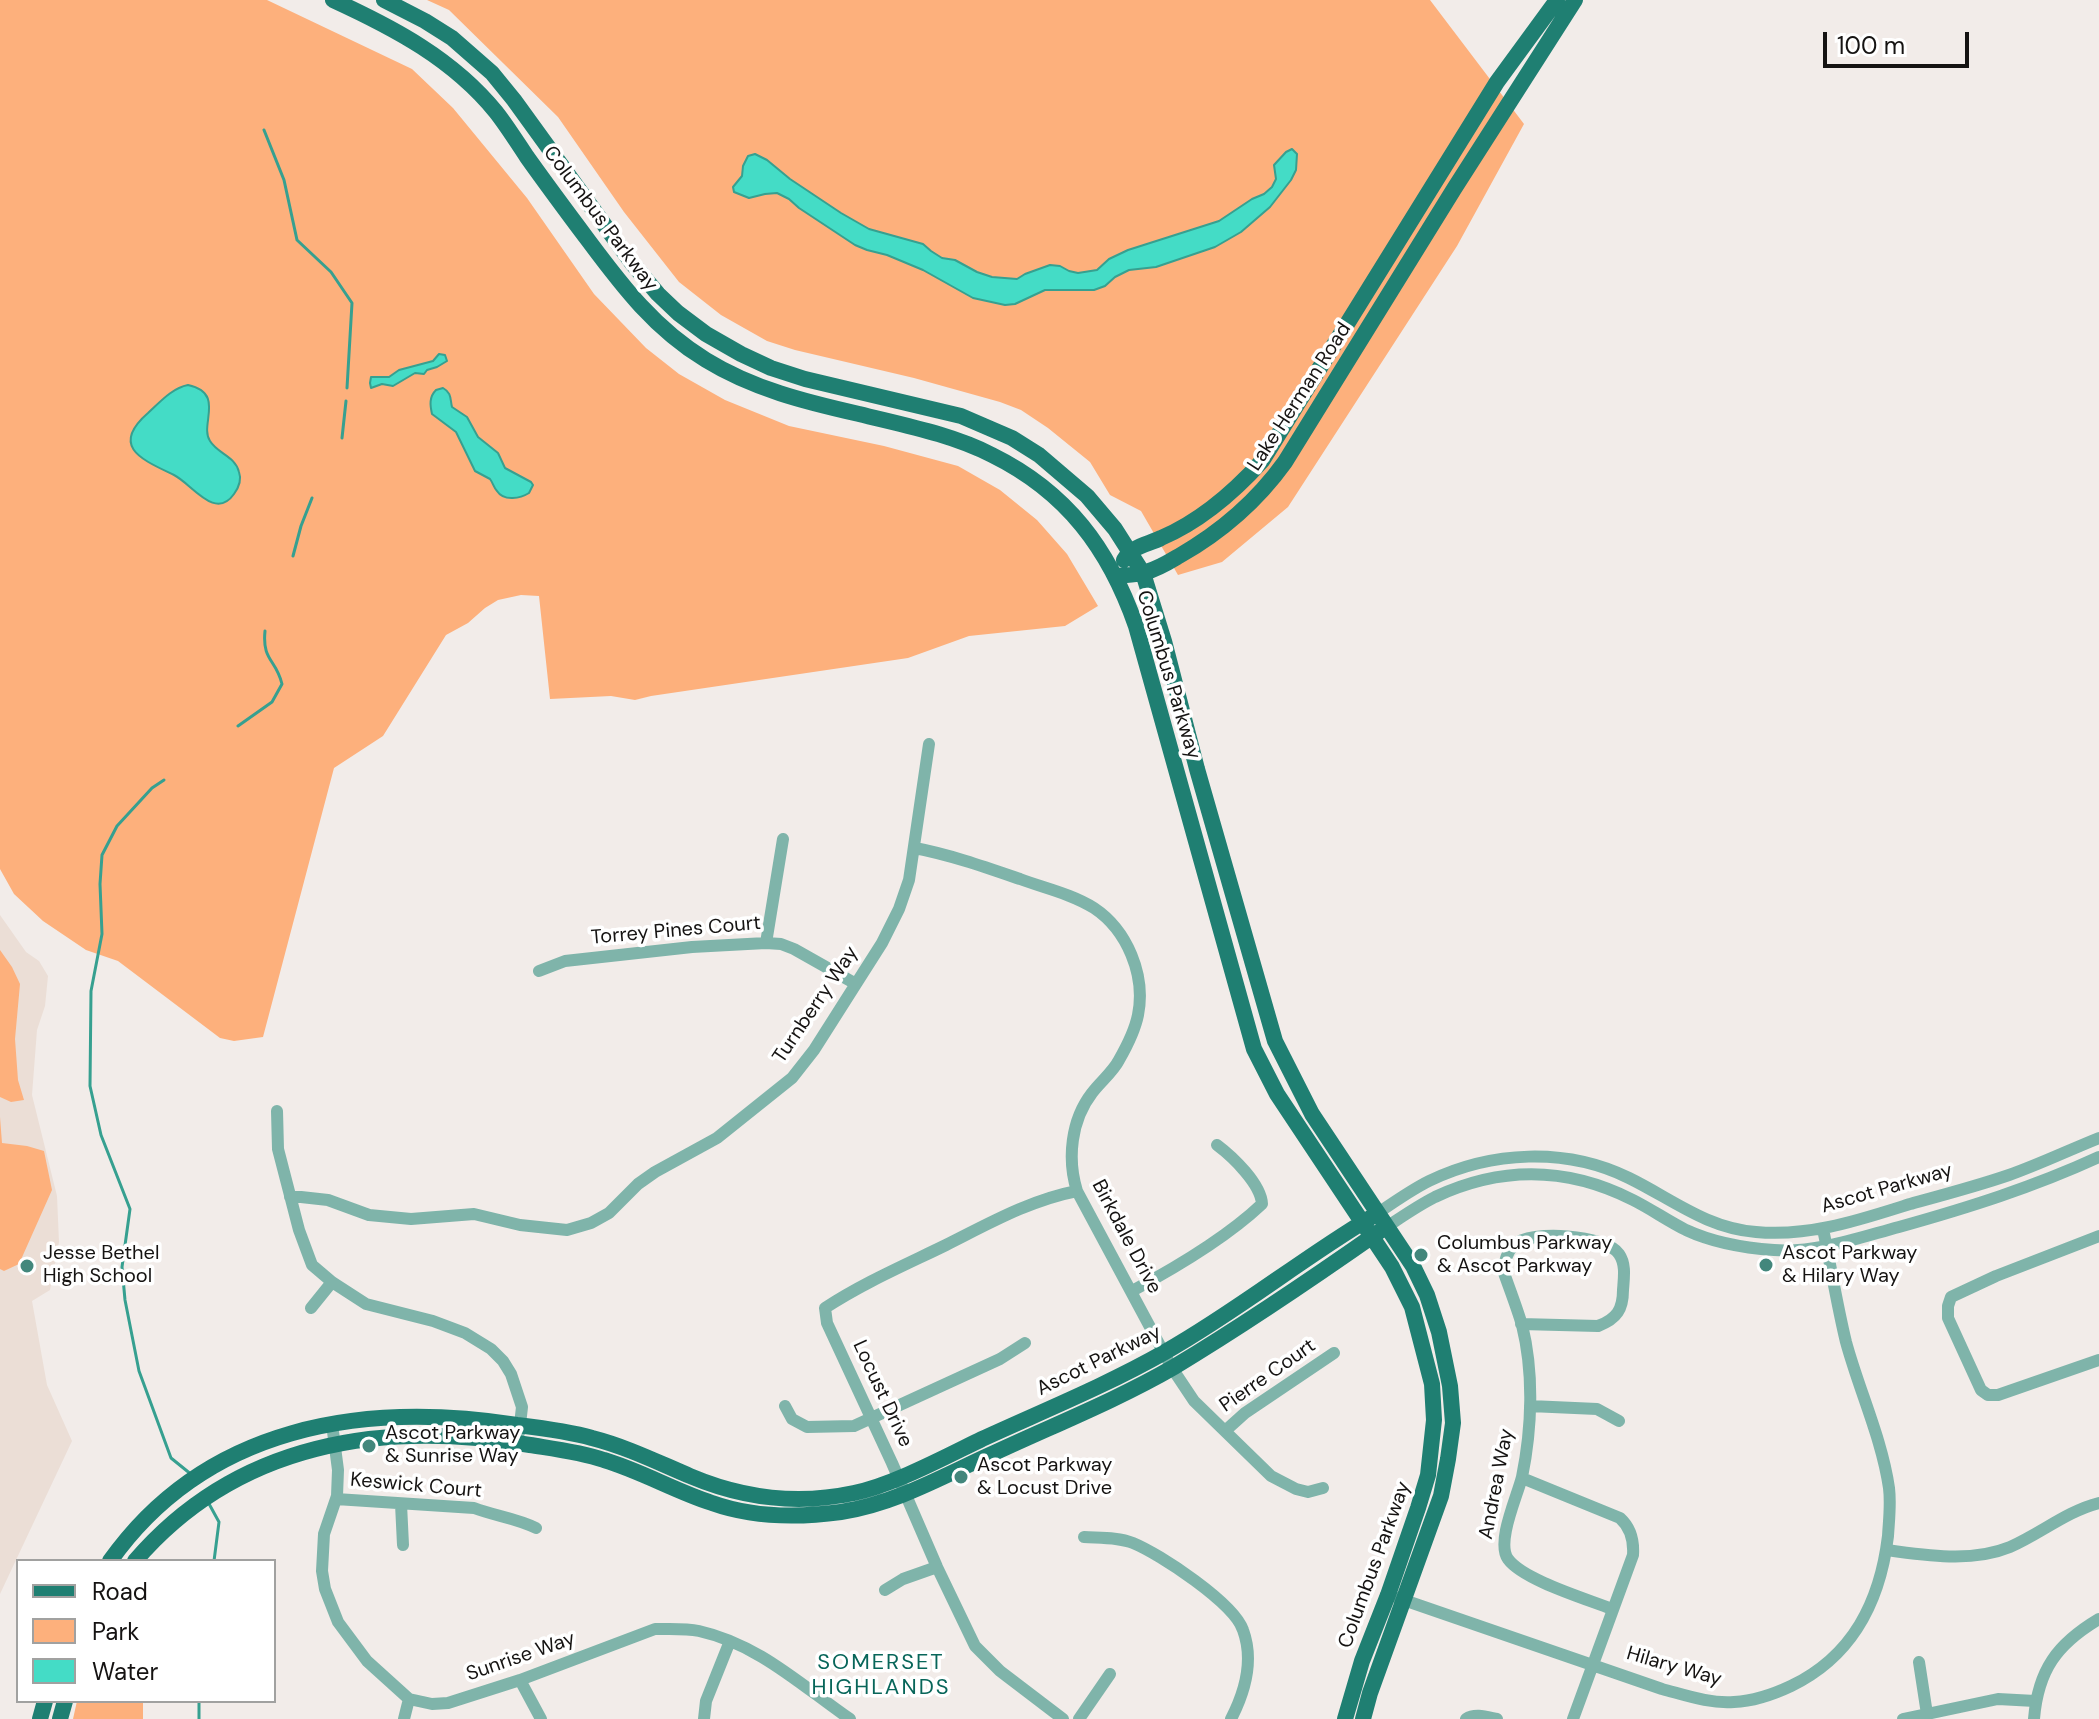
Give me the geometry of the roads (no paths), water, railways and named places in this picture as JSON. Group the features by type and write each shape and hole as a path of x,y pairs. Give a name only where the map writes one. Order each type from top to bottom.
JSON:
{"main road":[{"name":"Columbus Parkway","path":"333,0 415,41 452,68 495,111 617,279 649,316 705,360 759,387 937,434 991,454 1041,485 1066,508 1105,556 1136,626 1254,1049 1277,1094 1413,1266 1439,1332 1450,1386 1453,1423 1441,1496 1363,1719"},
{"name":"Columbus Parkway","path":"384,0 452,38 492,73 632,263 668,303 706,334 771,368 961,416 1012,438 1039,455 1087,496 1115,529 1143,573 1275,1041 1312,1114 1376,1220"},
{"name":"Lake Herman Road","path":"1129,551 1197,520 1245,480 1262,461 1497,82 1557,0"},
{"name":"Lake Herman Road","path":"1116,576 1158,568 1191,549 1219,530 1271,481 1575,0"},
{"path":"1116,576 1129,551"},
{"name":"Ascot Parkway","path":"1168,1360 1372,1237 1376,1220"},
{"name":"Ascot Parkway","path":"137,1559 190,1509 239,1477 277,1459 368,1437 476,1437 566,1450 606,1460 714,1504 757,1514 803,1516 865,1507 902,1485 1112,1398 1376,1220"},
{"name":"Columbus Parkway","path":"1345,1719 1362,1661 1418,1508 1432,1448 1433,1396 1425,1352 1412,1307 1392,1267 1372,1237"},
{"name":"Ascot Parkway","path":"111,1559 157,1507 197,1474 234,1454 292,1432 385,1418 483,1420 592,1438 721,1487 780,1499 806,1500 902,1485"}],"street":[{"name":"Turnberry Way","path":"290,1197 328,1200 369,1215 411,1219 474,1214 520,1225 567,1230 591,1223 609,1213 655,1172 717,1138 792,1078 814,1050 882,943 909,880 929,744"},
{"path":"766,943 783,839"},
{"name":"Birkdale Drive","path":"915,848 948,855 1067,896 1091,906 1120,933 1128,946 1140,991 1138,1015 1118,1064 1089,1096 1077,1120 1071,1163 1077,1191 1168,1360 1194,1401 1271,1476 1308,1492 1323,1488"},
{"name":"Torrey Pines Court","path":"539,971 565,961 692,947 766,943 794,949 856,984"},
{"path":"277,1111 278,1149 299,1230 312,1265 366,1304 433,1321 465,1333 491,1349 511,1374 522,1407 517,1442"},
{"name":"Ascot Parkway","path":"1376,1220 1420,1186 1461,1168 1507,1157 1552,1157 1608,1169 1695,1214 1731,1227 1774,1233 1823,1229 2007,1176 2099,1138"},
{"path":"1132,1291 1176,1267 1262,1204 1262,1197 1242,1167 1217,1145"},
{"name":"Ascot Parkway","path":"1376,1220 1464,1185 1517,1174 1553,1174 1613,1190 1687,1230 1725,1244 1779,1251 1826,1247 2028,1188 2099,1157"},
{"name":"Locust Drive","path":"1063,1719 1000,1671 975,1646 827,1323 825,1308 877,1278 1017,1210 1077,1191"},
{"name":"Hilary Way","path":"1388,1595 1662,1689 1730,1703 1773,1695 1812,1676 1836,1657 1867,1612 1877,1588 1886,1550 1890,1511 1886,1472 1847,1343 1823,1229"},
{"name":"Andrea Way","path":"1521,1324 1598,1326 1608,1322 1620,1311 1623,1303 1624,1267 1619,1253 1611,1246 1588,1240 1533,1236 1515,1244 1506,1256 1504,1273 1527,1352 1530,1406 1522,1478 1504,1541 1505,1556 1532,1577 1612,1609"},
{"path":"2099,1236 1985,1281 1951,1297 1948,1306 1948,1318 1981,1390 1988,1395 1998,1395 2099,1360"},
{"path":"311,1308 332,1282"},
{"path":"785,1406 792,1419 807,1427 854,1426 1000,1359 1025,1343"},
{"name":"Pierre Court","path":"1225,1431 1245,1413 1334,1353"},
{"path":"1530,1406 1597,1409 1619,1421"},
{"path":"332,1424 338,1470 336,1499 322,1550 325,1589 338,1622 367,1661 409,1699 404,1719"},
{"path":"1522,1478 1608,1511 1626,1524 1633,1539 1633,1555 1573,1719"},
{"name":"Keswick Court","path":"336,1499 474,1508 520,1520 536,1528"},
{"path":"1886,1550 1936,1556 1972,1556 1995,1552 2099,1503"},
{"path":"401,1504 403,1545"},
{"path":"1084,1537 1130,1542 1155,1554 1226,1606 1243,1628 1247,1657 1242,1697 1231,1719"},
{"path":"885,1590 903,1579 937,1567"},
{"path":"2034,1719 2041,1680 2052,1659 2072,1638 2099,1619"},
{"name":"Sunrise Way","path":"409,1699 432,1704 448,1703 520,1680 655,1629 699,1631 750,1649 850,1719"},
{"path":"704,1719 706,1701 730,1641"},
{"path":"1919,1662 1927,1714"},
{"path":"1079,1719 1110,1674"},
{"path":"520,1680 541,1719"},
{"path":"1903,1719 1998,1699 2035,1701"},
{"path":"1466,1719 1481,1716 1497,1719"}],"water":[{"path":"1292,149 1297,154 1296,170 1270,207 1241,232 1215,247 1156,267 1129,270 1094,290 1045,290 1015,304 1005,305 973,298 923,270 855,245 777,193 749,198 734,192 733,187 742,176 748,156 755,154 869,229 923,244 942,258 955,260 977,272 1017,279 1050,265 1078,273 1097,270 1109,259 1128,250 1219,221 1272,187 1276,179 1274,165"},
{"path":"439,354 445,355 447,361 424,374 415,373 393,386 382,384 371,388 371,377 389,377 399,370 433,361"},
{"path":"188,385 206,395 209,402 207,434 217,449 234,462 240,475 240,483 234,494 219,504 204,498 174,475 142,458 131,444 131,435 148,413 171,392"},
{"path":"443,388 449,394 452,407 467,417 478,437 498,453 505,468 531,482 533,485 529,493 504,497 490,479 475,471 456,432 432,414 432,395"}],"waterway":[{"path":"264,130 284,180 297,240 331,272 352,303 347,388"},
{"path":"342,438 346,401"},
{"path":"293,556 312,498"},
{"path":"238,726 272,702 282,684 267,654 265,631"},
{"path":"164,780 152,788 117,826 102,855 102,934 91,991 90,1086 101,1135 130,1209 122,1267 139,1371 171,1458 192,1475"},
{"path":"208,1502 219,1522 214,1559"},
{"path":"199,1703 199,1719"}],"place":[{"name":"Columbus Parkway & Ascot Parkway","path":"1421,1255"},
{"name":"Ascot Parkway & Hilary Way","path":"1766,1265"},
{"name":"Jesse Bethel High School","path":"27,1266"},
{"name":"Ascot Parkway & Sunrise Way","path":"369,1446"},
{"name":"Ascot Parkway & Locust Drive","path":"961,1477"}],"district":[{"name":"SOMERSET HIGHLANDS","path":"881,1676"}]}
